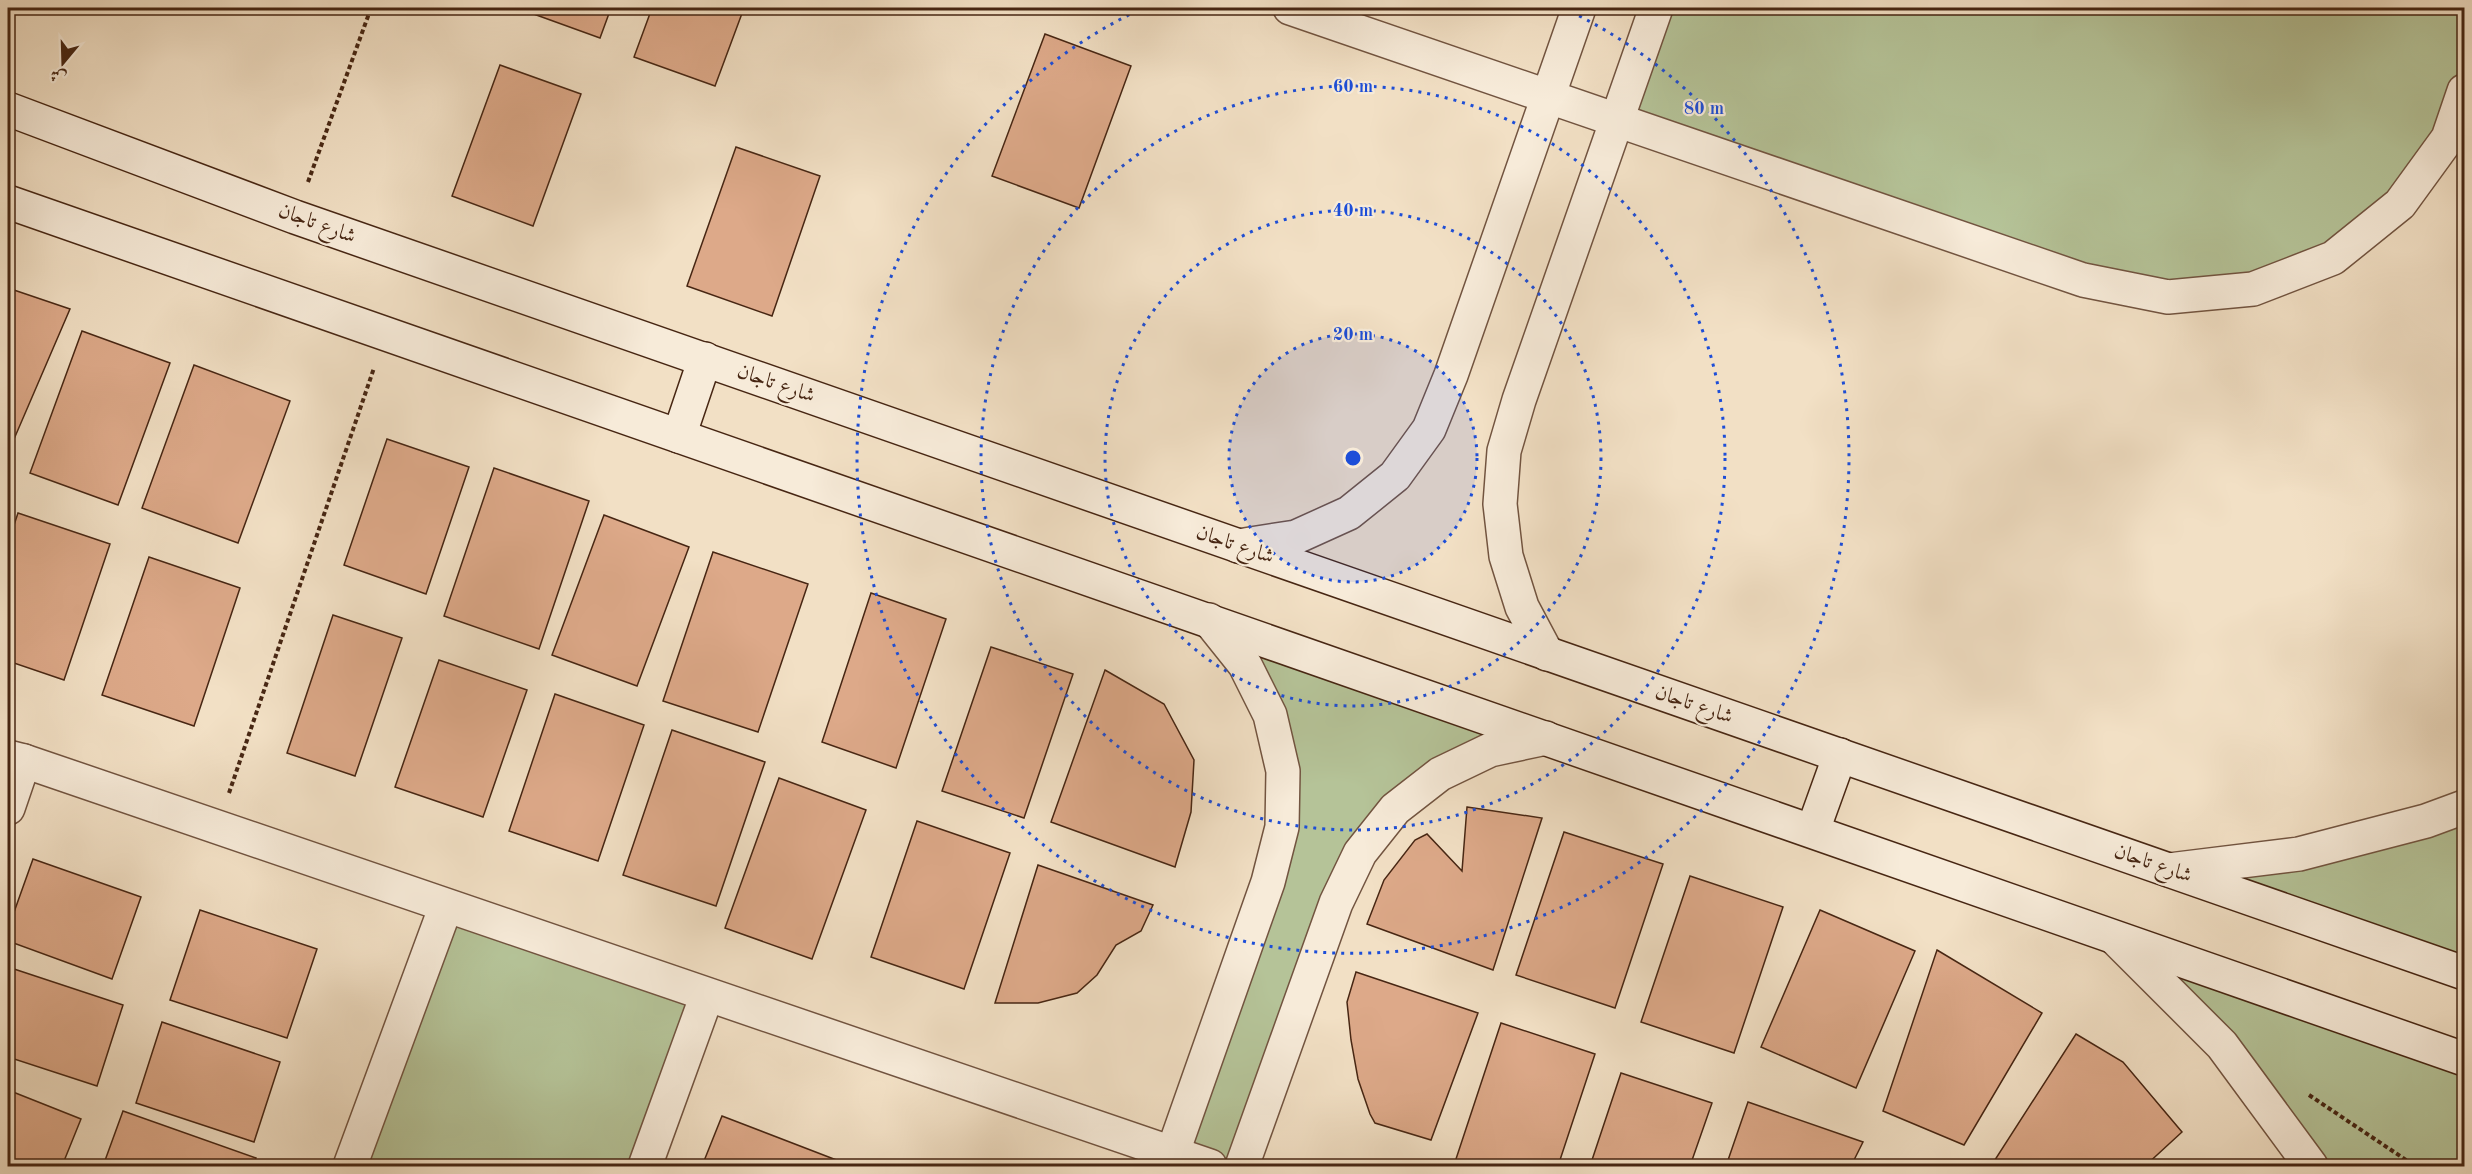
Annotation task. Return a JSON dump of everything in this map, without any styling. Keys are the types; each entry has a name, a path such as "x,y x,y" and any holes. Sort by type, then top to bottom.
{"street":[{"path":"1290,8 2083,280 2168,297 2253,289 2333,258 2400,204 2448,138 2464,91"},
{"path":"1238,546 1296,537 1349,513 1395,476 1429,429 1451,375 1579,8"},
{"path":"1547,654 1522,607 1506,556 1500,504 1504,451 1519,400 1656,8"},
{"name":"شارع تاجان","path":"8,109 295,217 2464,973"},
{"path":"8,202 2464,1059"},
{"path":"679,436 705,359"},
{"path":"1171,1160 1268,882 1282,827 1283,771 1270,716 1245,664 1209,620"},
{"path":"1242,1167 1336,903 1360,853 1395,809 1440,774 1490,750 1546,738"},
{"path":"1813,830 1840,755"},
{"path":"8,808 16,759 707,995 1171,1160 1210,1167"},
{"path":"2169,870 2299,854 2426,821 2464,807"},
{"path":"350,1167 446,906"},
{"path":"2116,939 2222,1045 2311,1167"},
{"path":"645,1167 707,995"}],"path":[{"path":"295,217 371,8"},
{"path":"217,828 386,333"}],"green space":[{"path":"1656,8 2464,8 2464,91 2448,138 2333,258 2168,297 1616,119"},
{"path":"1209,620 1546,738 1490,750 1360,853 1242,1166 1169,1166 1268,882 1283,771"},
{"path":"2464,807 2464,973 2169,870"},
{"path":"446,906 707,995 645,1166 350,1166"},
{"path":"2116,939 2464,1059 2464,1166 2311,1166"}],"building":[{"path":"517,8 611,8 600,38"},
{"path":"652,8 744,8 715,86 634,57"},
{"path":"1045,34 1131,66 1079,208 992,176"},
{"path":"500,65 581,94 533,226 452,196"},
{"path":"736,147 820,176 772,316 687,286"},
{"path":"8,288 70,309 8,453"},
{"path":"82,331 170,363 118,505 30,473"},
{"path":"194,365 290,401 238,543 142,508"},
{"path":"387,439 469,467 426,594 344,565"},
{"path":"494,468 589,501 539,649 444,616"},
{"path":"18,513 110,544 64,680 8,661 8,543"},
{"path":"604,515 689,547 637,686 552,655"},
{"path":"713,552 808,584 758,732 663,701"},
{"path":"149,557 240,588 194,726 102,695"},
{"path":"871,593 946,619 896,768 822,742"},
{"path":"333,615 402,638 355,776 287,753"},
{"path":"991,647 1073,674 1024,818 942,791"},
{"path":"439,660 527,690 483,817 395,787"},
{"path":"1105,670 1164,704 1194,760 1191,812 1175,867 1051,822"},
{"path":"555,694 644,725 598,861 509,831"},
{"path":"672,730 765,762 716,906 623,875"},
{"path":"779,778 866,810 812,959 725,928"},
{"path":"1467,807 1542,818 1493,970 1367,924 1384,880 1415,840 1427,834 1462,871"},
{"path":"917,821 1010,853 964,989 871,957"},
{"path":"1564,832 1663,864 1615,1008 1516,975"},
{"path":"33,859 141,897 112,979 8,941 8,929"},
{"path":"1038,865 1153,905 1141,931 1116,945 1097,975 1077,993 1038,1003 995,1003"},
{"path":"1690,876 1783,907 1734,1053 1641,1022"},
{"path":"200,910 317,949 287,1038 170,1000"},
{"path":"1820,910 1915,951 1856,1088 1761,1047"},
{"path":"1937,950 2042,1013 1964,1145 1883,1111"},
{"path":"8,967 123,1005 97,1086 8,1057"},
{"path":"1356,972 1478,1013 1431,1140 1375,1123 1370,1114 1358,1079 1347,1002"},
{"path":"162,1022 280,1062 254,1142 136,1103"},
{"path":"1501,1023 1595,1054 1558,1166 1468,1166 1455,1162"},
{"path":"2076,1034 2123,1062 2182,1132 2145,1166 1991,1166"},
{"path":"1621,1073 1712,1103 1690,1166 1590,1166"},
{"path":"8,1090 81,1119 62,1166 24,1166 8,1160"},
{"path":"1748,1102 1863,1142 1851,1166 1726,1166"},
{"path":"123,1111 256,1158 253,1166 103,1166"},
{"path":"722,1116 852,1166 702,1166"}]}
